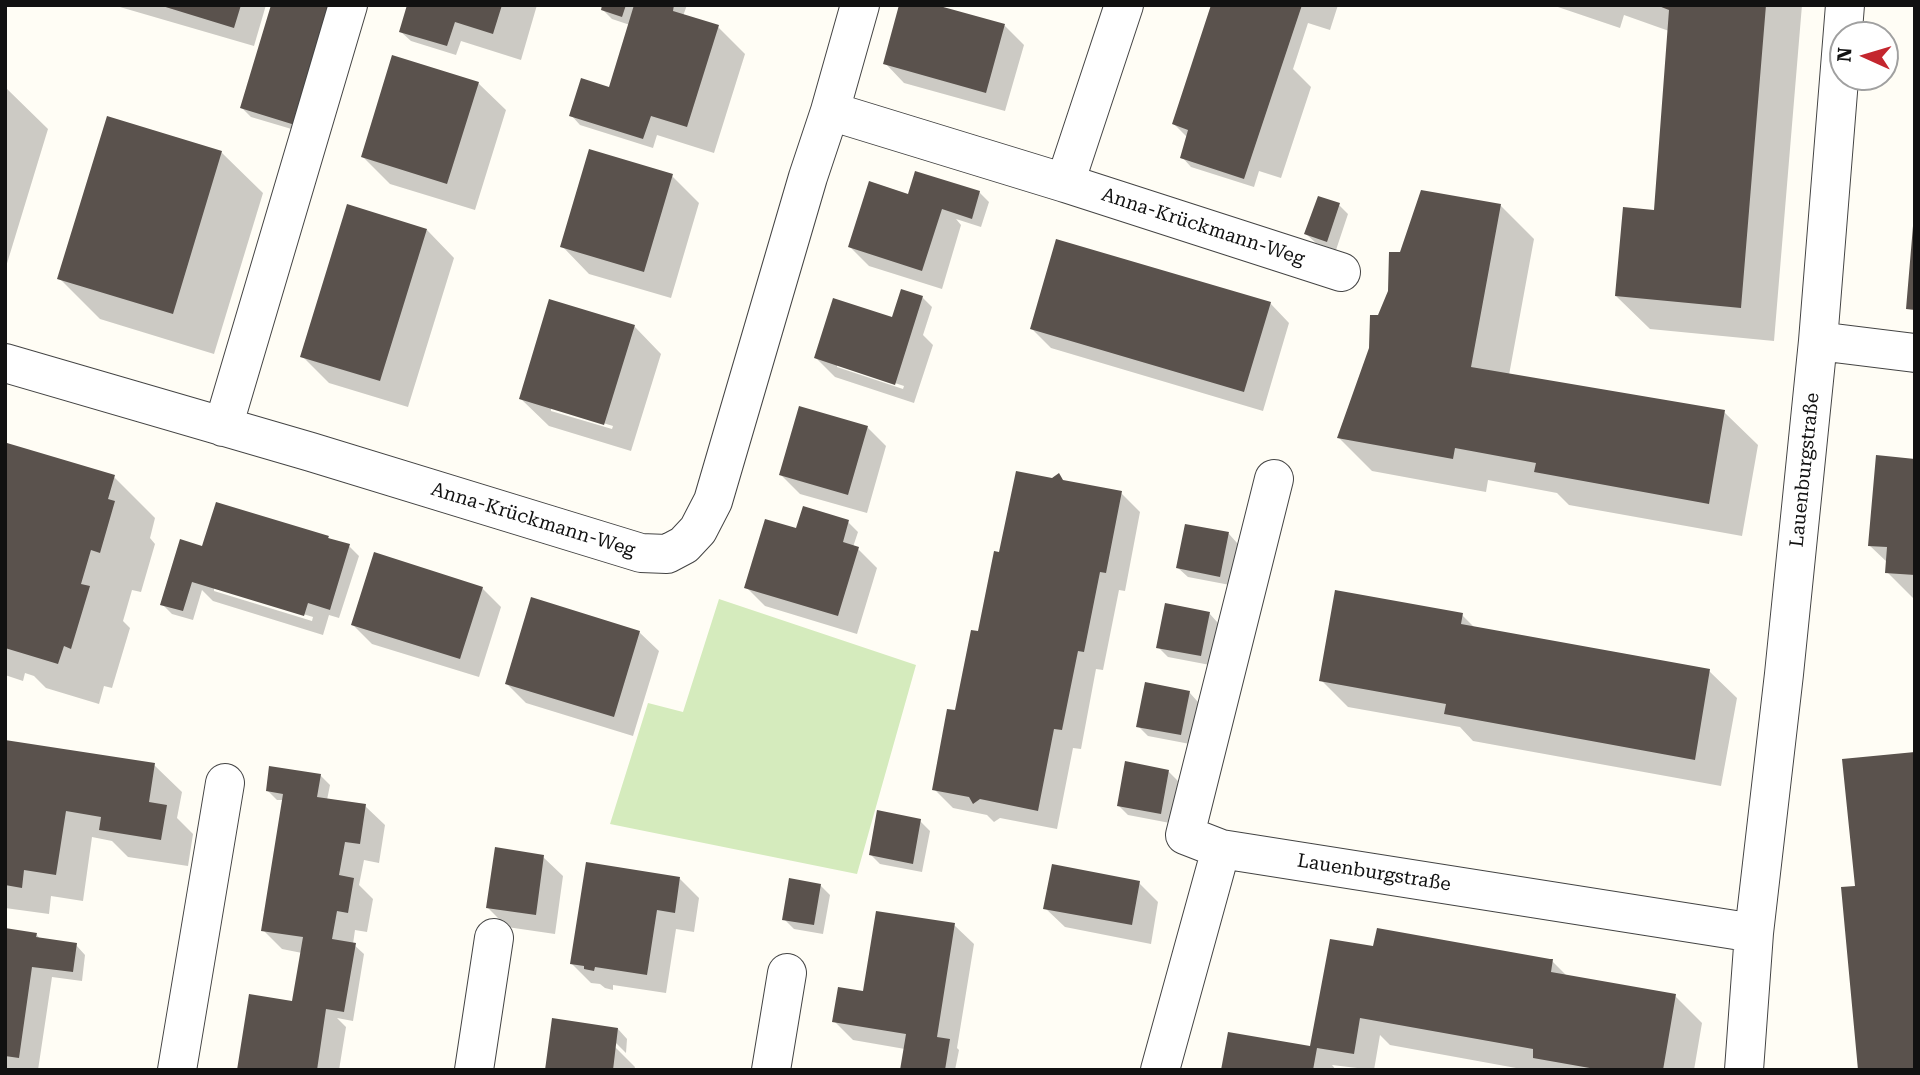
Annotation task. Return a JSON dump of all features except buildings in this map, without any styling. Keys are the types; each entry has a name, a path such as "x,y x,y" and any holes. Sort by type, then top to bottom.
{"street":[{"path":"223,428 348,5"},
{"name":"Anna-Krückmann-Weg","path":"5,363 641,553 667,554 684,545 698,530 713,502 860,5"},
{"path":"1065,183 1124,5"},
{"name":"Lauenburgstraße","path":"1744,1070 1754,933 1818,341 1845,5"},
{"name":"Anna-Krückmann-Weg","path":"830,111 1341,272"},
{"path":"1818,341 1915,353"},
{"name":"Lauenburgstraße","path":"1274,479 1185,835 1221,849 1754,933"},
{"path":"177,1070 225,783"},
{"path":"1160,1070 1221,849"},
{"path":"474,1070 494,938"},
{"path":"771,1070 787,973"}],"green space":[{"path":"719,599 916,665 857,874 610,824 648,703 683,712"}]}
